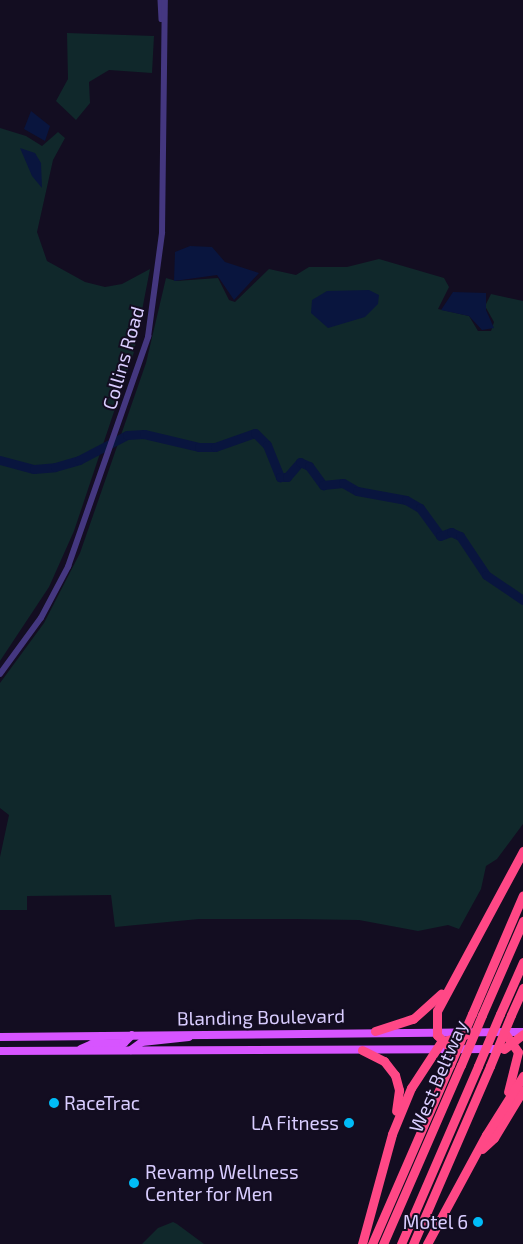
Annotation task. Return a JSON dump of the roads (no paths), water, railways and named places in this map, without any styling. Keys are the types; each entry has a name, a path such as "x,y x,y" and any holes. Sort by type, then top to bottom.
{"highway":[{"path":"451,1049 441,1042 436,1031 436,1016 448,986 523,851"},
{"path":"372,1244 523,895"},
{"name":"West Beltway","path":"383,1244 523,921"},
{"name":"West Beltway","path":"401,1244 523,962"},
{"path":"375,1031 419,1015 448,986"},
{"path":"413,1244 523,988"},
{"path":"392,1134 411,1088 434,1049 441,1042 474,1032"},
{"path":"504,1032 518,1046"},
{"path":"504,1104 523,1033"},
{"path":"504,1049 518,1046"},
{"path":"362,1050 384,1061 397,1078 398,1104 392,1134 362,1244"},
{"path":"428,1244 504,1104 523,1076"},
{"path":"480,1151 494,1138 523,1090"}],"main road":[{"name":"Blanding Boulevard","path":"0,1037 375,1031 523,1033"},
{"path":"131,1050 142,1042 174,1041 198,1034"},
{"path":"77,1051 92,1044 124,1043 132,1035"},
{"name":"Blanding Boulevard","path":"0,1051 504,1049"}],"street":[{"name":"Collins Road","path":"160,0 163,21"},
{"name":"Collins Road","path":"0,674 58,587 107,458 148,337 159,276 163,21 165,0"}],"water":[{"path":"31,111 50,126 45,141 24,129"},
{"path":"20,148 35,153 41,163 42,188 32,176"},
{"path":"190,246 212,247 225,262 259,273 234,300 217,275 174,281 175,252"},
{"path":"369,290 379,295 378,304 365,317 328,328 311,313 312,300 327,291"},
{"path":"453,292 486,293 486,310 494,328 482,330 469,316 441,310"}],"waterway":[{"path":"0,460 34,469 55,467 79,460 127,435 144,434 199,447 215,447 255,433 267,445 280,477 287,477 300,462 309,466 323,485 343,483 357,491 406,500 420,508 440,536 451,532 460,536 486,575 523,600"}],"place":[{"name":"RaceTrac","path":"54,1103"},
{"name":"LA Fitness","path":"349,1123"},
{"name":"Revamp Wellness Center for Men","path":"134,1183"},
{"name":"Motel 6","path":"478,1222"}]}
